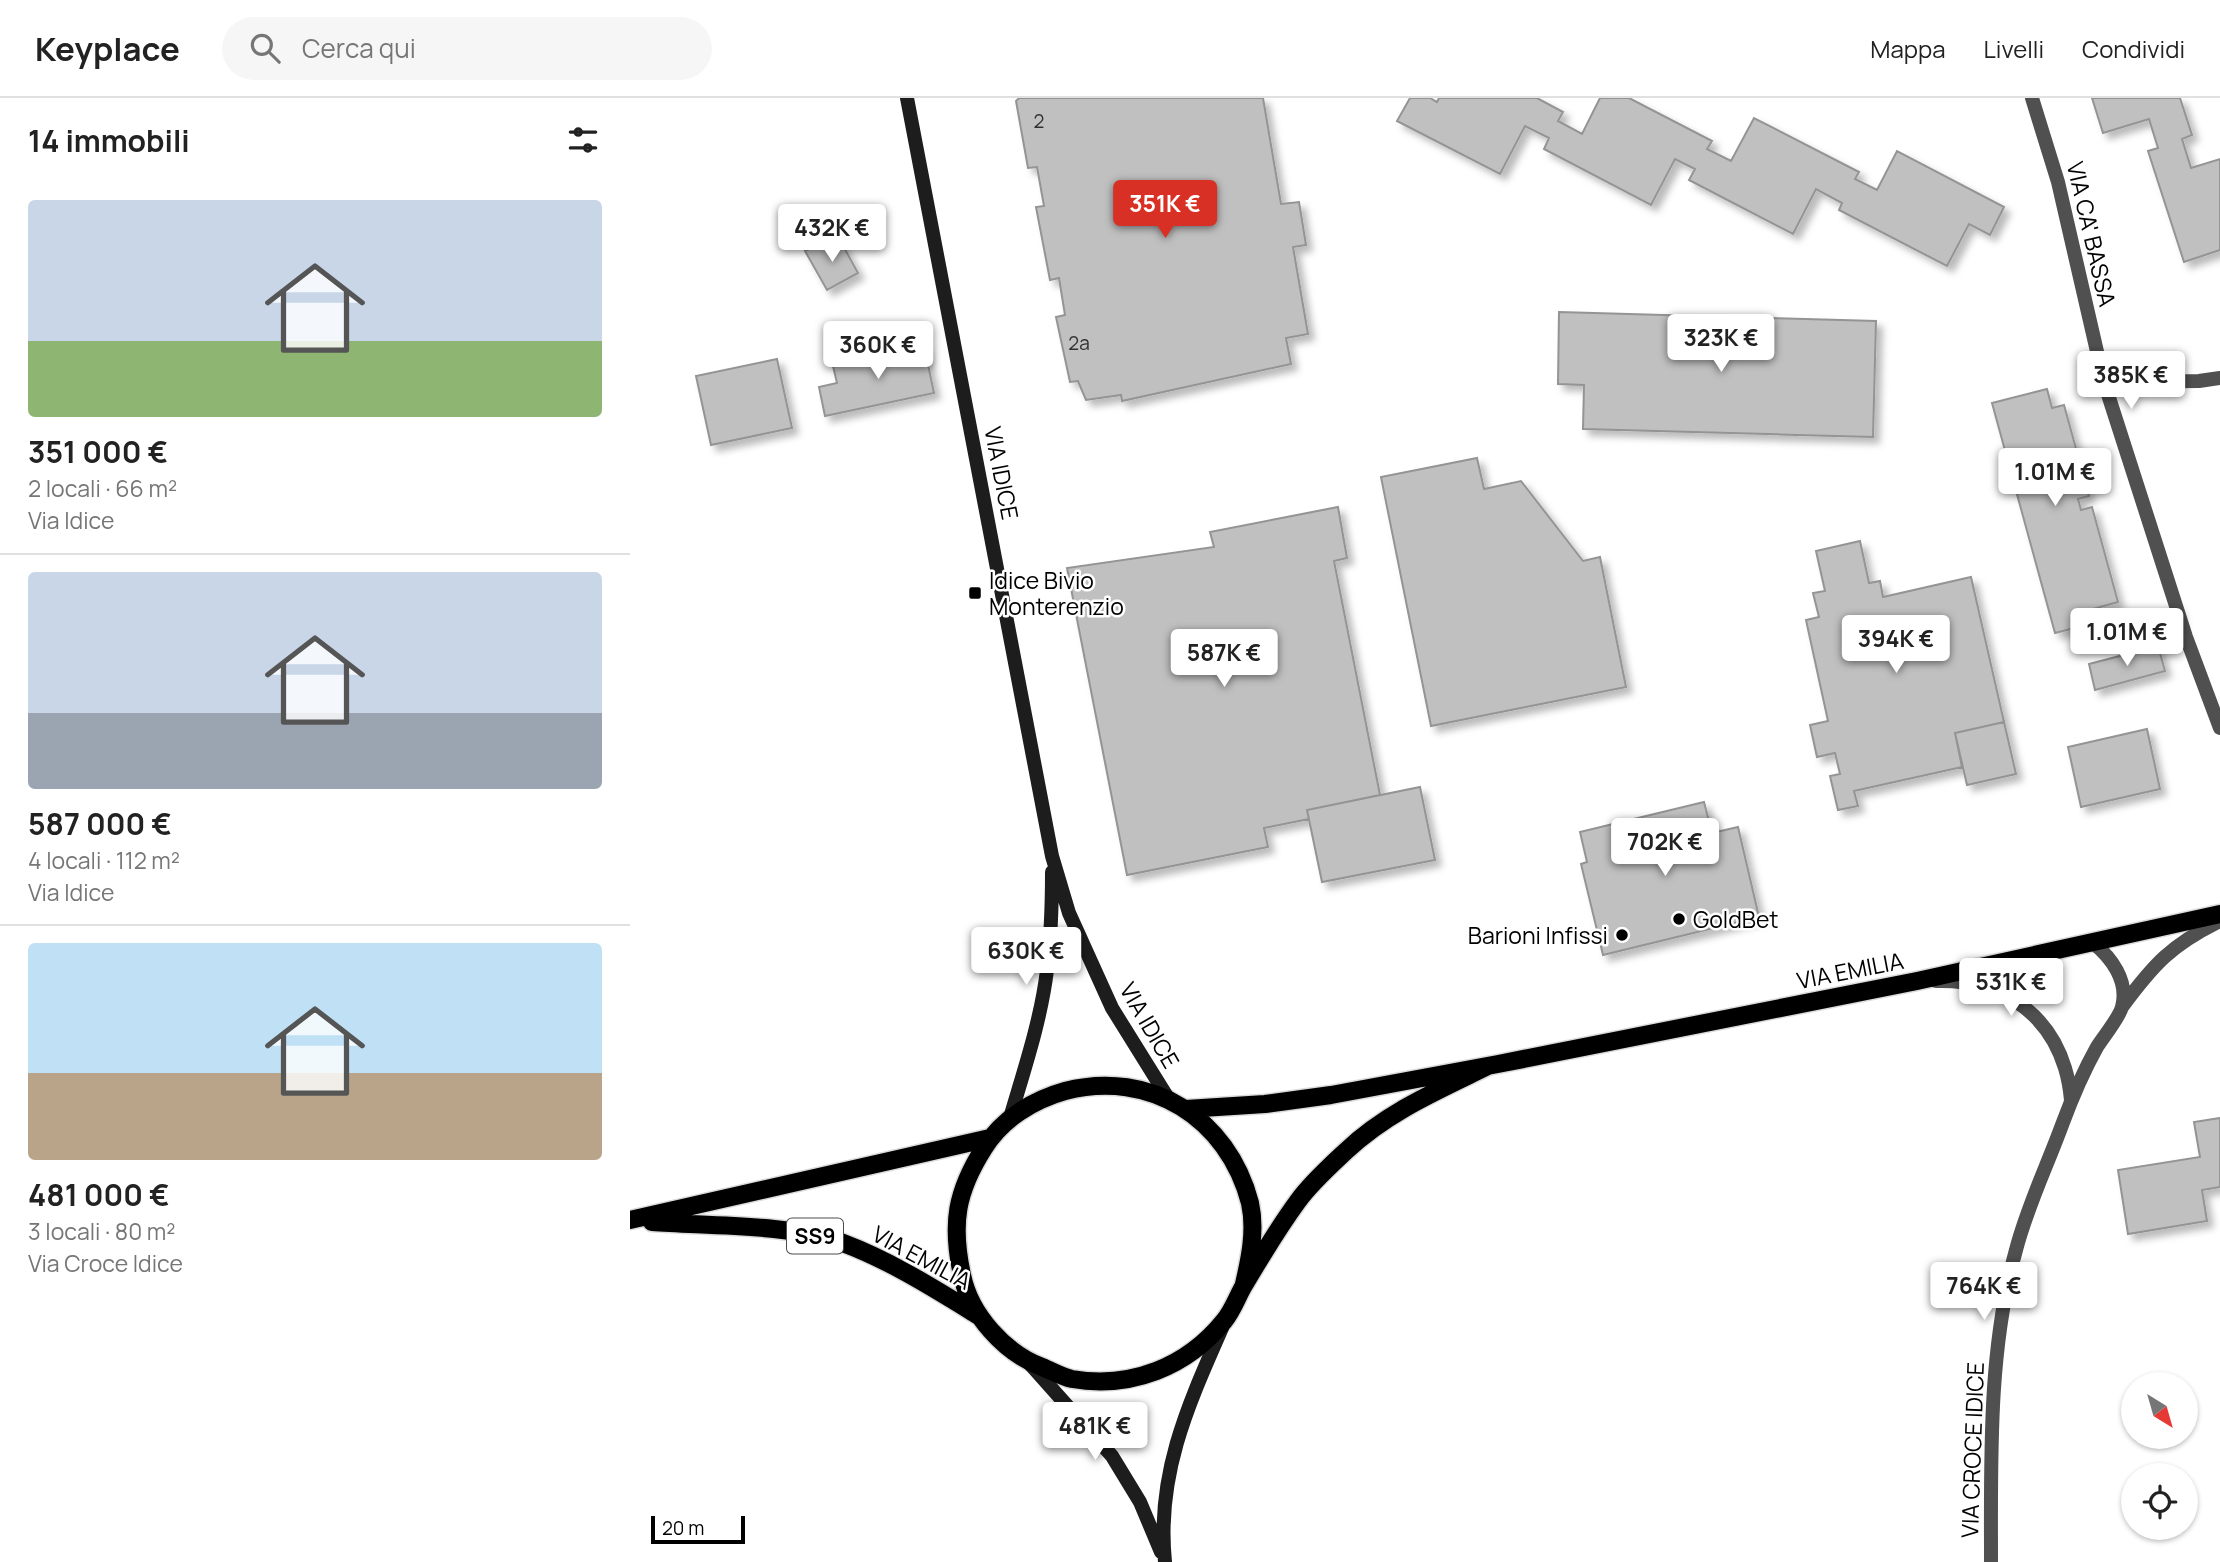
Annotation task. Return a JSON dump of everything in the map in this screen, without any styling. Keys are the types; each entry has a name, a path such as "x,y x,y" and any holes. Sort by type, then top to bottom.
{"main road":[{"name":"VIA IDICE","path":"907,98 1052,856 1069,913 1092,967 1132,1043 1168,1098"},
{"name":"VIA IDICE","path":"1010,1118 1033,1038 1047,972 1052,916 1052,856"},
{"name":"VIA EMILIA","path":"1186,1109 1265,1104 1318,1097 1488,1066 1917,981 2220,914"},
{"name":"VIA EMILIA","path":"1244,1284 1252,1245 1251,1206 1238,1168 1216,1135 1186,1109 1168,1098 1128,1086 1086,1086 1045,1096 1010,1118 990,1138 969,1170 957,1206 955,1245 963,1282 980,1316 1002,1342 1029,1363 1070,1378 1114,1382 1156,1373 1195,1351 1225,1320 1244,1284 1299,1200 1349,1149 1404,1107 1488,1066"},
{"name":"VIA EMILIA","path":"631,1220 990,1138"},
{"name":"VIA EMILIA","path":"631,1220 775,1230 841,1242 904,1270 980,1316"},
{"path":"1165,1561 1165,1503 1173,1453 1192,1396 1225,1320"},
{"path":"1029,1363 1112,1456 1140,1502 1165,1561"}],"street":[{"name":"VIA CA' BASSA","path":"2032,98 2058,182 2104,382 2186,637 2220,728"},
{"path":"2104,382 2199,381 2220,378"},
{"name":"VIA CROCE IDICE","path":"1991,1562 1991,1467 1996,1376 2003,1310 2016,1248 2071,1100 2096,1049 2122,1007 2160,960 2178,944 2220,920"},
{"path":"2093,943 2105,952 2119,975 2123,992 2122,1007"},
{"path":"1917,981 1970,983 1994,989 2016,999 2030,1011 2052,1038 2066,1069 2071,1100"}],"building":[{"path":"1019,98 1263,98 1281,204 1299,202 1306,245 1293,247 1308,334 1286,338 1291,364 1122,401 1121,395 1086,400 1078,381 1070,382 1056,317 1065,315 1059,278 1050,280 1036,207 1044,206 1037,167 1028,168 1016,101"},
{"path":"1410,98 1430,98 1437,102 1439,98 1537,98 1563,112 1558,121 1582,134 1600,98 1629,98 1712,141 1707,149 1731,161 1754,118 1859,172 1855,179 1877,190 1897,151 2004,207 1990,235 1969,224 1947,266 1839,210 1842,203 1816,189 1793,234 1689,180 1695,169 1675,159 1651,205 1544,149 1549,138 1525,126 1500,174 1397,121"},
{"path":"2092,98 2180,98 2192,135 2182,139 2191,168 2220,159 2220,250 2184,262 2148,151 2158,148 2149,119 2103,133"},
{"path":"824,241 828,249 841,242 858,273 827,290 805,251"},
{"path":"1559,312 1876,321 1873,437 1583,429 1584,385 1558,384"},
{"path":"924,346 934,393 825,416 819,387 837,383 833,366"},
{"path":"777,359 792,428 711,445 696,376"},
{"path":"2047,389 2052,408 2064,405 2089,496 2078,499 2081,510 2092,507 2118,602 2086,611 2090,624 2055,633 1992,403"},
{"path":"1477,458 1484,489 1521,481 1583,561 1600,557 1626,687 1431,726 1381,477"},
{"path":"1338,507 1347,558 1334,561 1380,795 1307,810 1309,819 1264,828 1268,847 1127,875 1067,568 1214,547 1210,532"},
{"path":"1860,541 1869,583 1880,581 1883,597 1971,577 2004,722 1955,733 1962,767 1854,791 1858,806 1838,810 1830,776 1840,774 1835,753 1817,757 1810,725 1828,721 1806,620 1819,617 1813,593 1825,591 1816,551"},
{"path":"2158,646 2165,671 2095,690 2089,664"},
{"path":"2004,722 2016,774 1967,785 1955,733"},
{"path":"2147,729 2160,789 2081,807 2068,747"},
{"path":"1420,787 1435,860 1322,882 1307,810"},
{"path":"1704,802 1712,833 1738,827 1759,917 1603,955 1581,864 1587,862 1580,832"},
{"path":"2220,1118 2220,1187 2202,1190 2207,1221 2128,1234 2118,1170 2200,1157 2194,1122"}],"place":[{"name":"Idice Bivio Monterenzio","path":"975,593"},
{"name":"GoldBet","path":"1679,919"},
{"name":"Barioni Infissi","path":"1622,935"}]}
